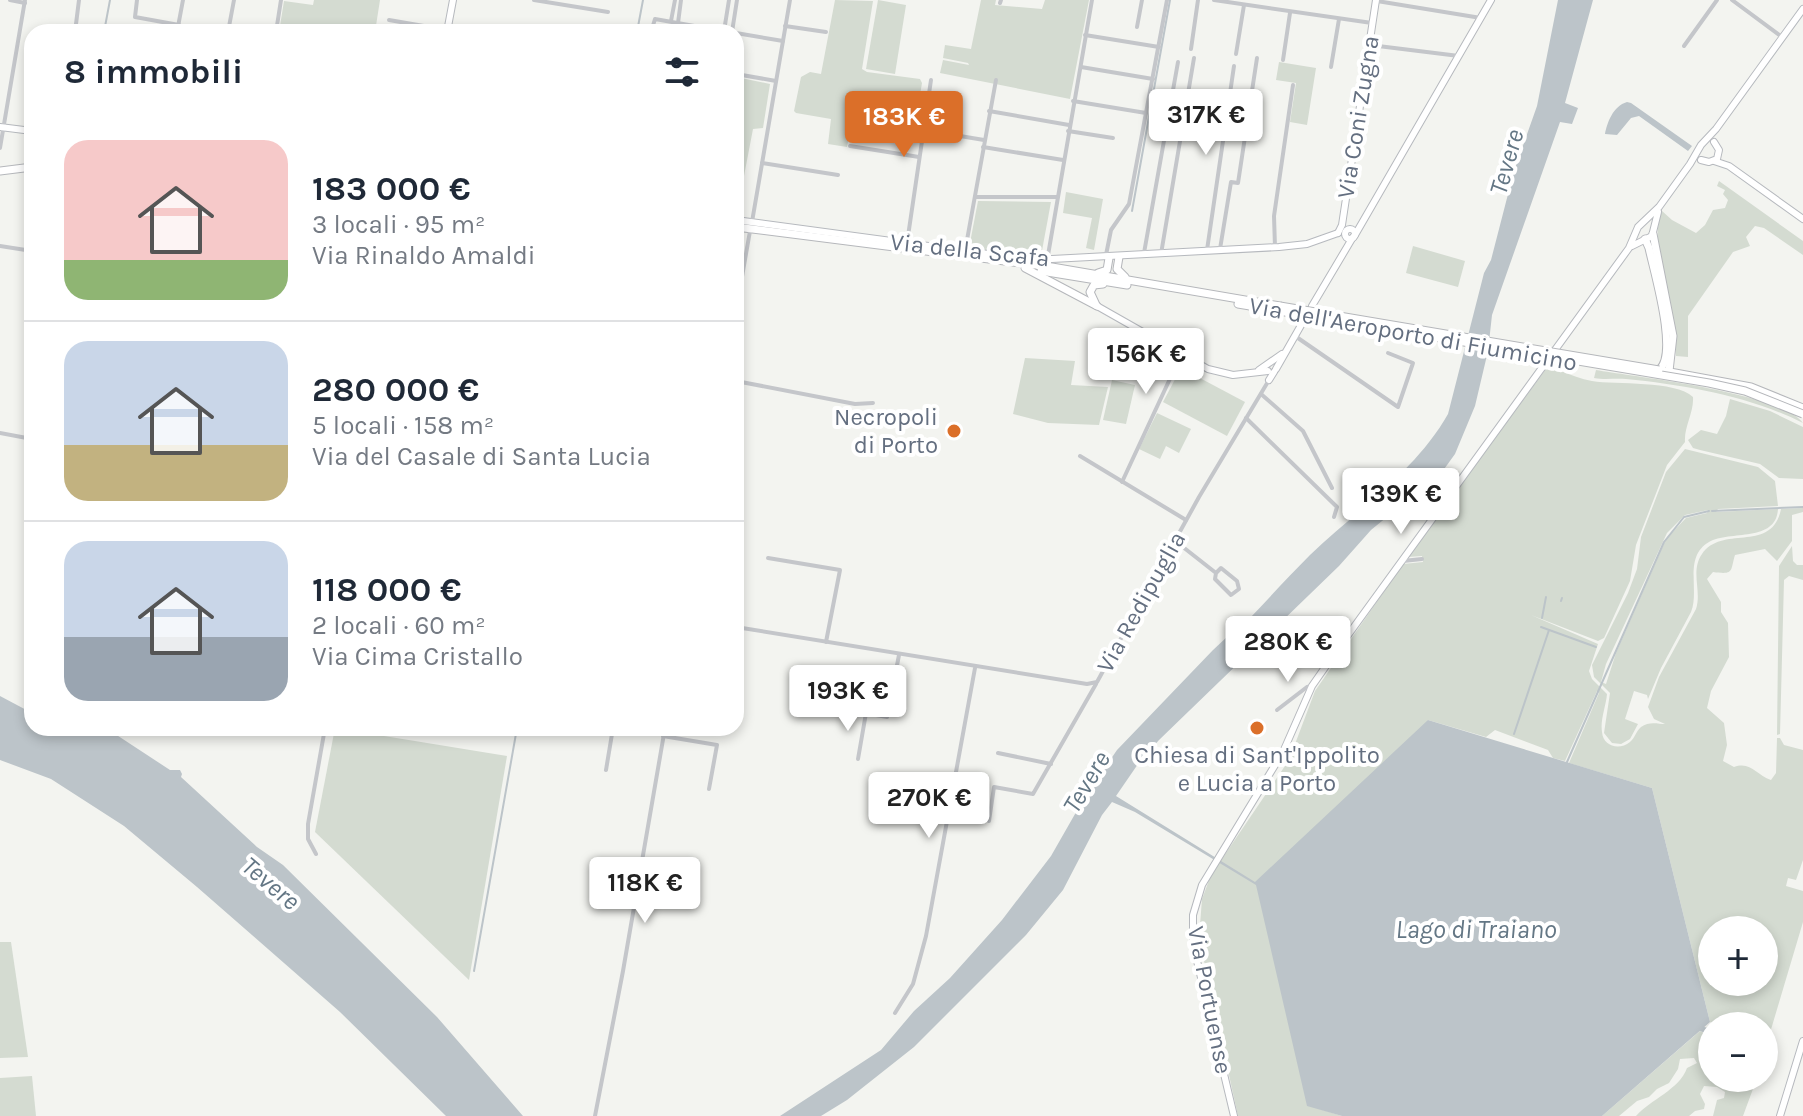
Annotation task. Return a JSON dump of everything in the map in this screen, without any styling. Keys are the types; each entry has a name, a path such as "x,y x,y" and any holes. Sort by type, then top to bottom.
{"main road":[{"path":"0,171 24,168"},
{"name":"Via dell'Aeroporto di Fiumicino","path":"744,226 1279,308"},
{"path":"1653,231 1673,336 1669,356 1656,372"},
{"path":"1641,237 1649,248 1667,338 1669,371 1656,372"},
{"path":"1119,257 1119,274 1138,282"},
{"path":"1083,273 1107,270 1107,258"},
{"name":"Via dell'Aeroporto di Fiumicino","path":"972,259 1138,282 1656,372 1745,391 1803,411"},
{"path":"1025,268 1097,306"},
{"path":"1097,306 1091,299 1093,286 1116,283"},
{"name":"Via dell'Aeroporto di Fiumicino","path":"1669,371 1751,387 1803,411"}],"street":[{"path":"0,148 25,2 10,0"},
{"path":"76,24 79,0"},
{"path":"137,0 135,17 174,24"},
{"path":"179,24 183,0"},
{"path":"230,24 234,0"},
{"path":"277,24 281,0"},
{"path":"449,24 453,0"},
{"path":"534,0 608,12"},
{"path":"671,22 675,0"},
{"path":"678,23 681,0"},
{"path":"729,0 730,24"},
{"path":"732,24 737,0"},
{"path":"744,265 790,0"},
{"path":"1047,261 1092,0"},
{"path":"1137,27 1142,0"},
{"path":"1107,258 1111,230 1129,204 1167,0"},
{"path":"1191,49 1198,0"},
{"path":"1214,0 1372,23"},
{"path":"1376,0 1481,18"},
{"name":"Via Coni Zugna","path":"1338,233 1342,225 1376,0"},
{"path":"1312,306 1346,249 1351,234 1362,221 1491,0"},
{"path":"1684,46 1717,0"},
{"path":"1732,0 1782,37"},
{"path":"1236,54 1244,5"},
{"path":"1641,237 1639,224 1659,207 1702,143 1716,129 1803,9"},
{"path":"1283,60 1290,13"},
{"path":"653,24 655,19 684,24"},
{"path":"1331,67 1339,19"},
{"path":"389,20 415,24"},
{"path":"785,26 826,32"},
{"path":"744,34 783,41"},
{"path":"1085,35 1159,47"},
{"path":"1369,45 1459,56"},
{"path":"1161,254 1194,58"},
{"path":"1220,251 1231,182 1238,183 1257,58"},
{"path":"1144,255 1178,62"},
{"path":"1206,251 1234,66"},
{"path":"1080,67 1153,79"},
{"path":"744,75 776,81"},
{"path":"907,243 931,80"},
{"path":"965,251 996,80"},
{"path":"1275,247 1274,216 1293,85"},
{"path":"1073,101 1147,113"},
{"path":"989,111 1113,138"},
{"path":"2,127 24,130"},
{"path":"1716,129 1714,142 1729,166 1803,219"},
{"path":"923,130 984,140"},
{"path":"1702,143 1714,142"},
{"path":"850,146 919,157"},
{"path":"983,147 1063,160"},
{"path":"1698,151 1701,160"},
{"path":"1714,161 1719,153"},
{"path":"1690,164 1701,160 1729,166"},
{"path":"762,163 838,175"},
{"path":"974,197 1057,197"},
{"path":"1653,231 1659,207"},
{"path":"1645,222 1653,231"},
{"name":"Via della Scafa","path":"744,223 1047,261 1307,244 1338,233"},
{"path":"1342,225 1351,234"},
{"name":"Via Portuense","path":"1234,1116 1192,937 1195,904 1212,866 1283,752 1312,686 1629,248 1653,231"},
{"path":"1338,233 1351,234"},
{"path":"0,246 24,250"},
{"path":"1097,306 1181,355 1224,374 1271,371 1304,320"},
{"path":"1295,336 1398,407 1413,363 1388,353"},
{"path":"1122,482 1181,355"},
{"name":"Via Redipuglia","path":"744,628 975,668 1087,684 1097,682 1174,540 1261,394 1271,371"},
{"path":"744,383 855,404 873,403"},
{"path":"1261,394 1303,431 1332,488"},
{"path":"1246,418 1337,507 1334,517"},
{"path":"0,433 24,438"},
{"path":"1080,456 1186,520"},
{"path":"1174,540 1216,573"},
{"path":"768,558 840,570 826,642"},
{"path":"1401,562 1422,559"},
{"path":"1221,568 1237,581 1239,589 1236,594 1231,595 1215,579 1216,573 1221,568"},
{"path":"844,709 887,717 899,655"},
{"path":"895,1013 913,984 926,936 975,668"},
{"path":"989,821 994,787 1033,794 1097,682"},
{"path":"1277,710 1312,686"},
{"path":"858,759 866,713"},
{"path":"316,854 308,839 308,824 324,736"},
{"path":"606,770 612,736"},
{"path":"595,1116 663,736 717,745 709,789"},
{"path":"998,753 1051,764"},
{"path":"1780,1116 1803,1041"}],"shaded area":[{"path":"314,0 380,0 376,24 280,24 284,1 313,5"},
{"path":"835,0 873,1 862,69 920,79 922,83 915,125 853,115 847,147 828,144 831,119 794,111 801,77 810,72 821,74"},
{"path":"878,0 906,5 895,74 866,69"},
{"path":"981,0 996,0 995,5 1042,9 1045,0 1089,0 1070,99 940,73 943,60 969,65 943,58 945,45 971,49"},
{"path":"1279,62 1316,68 1307,125 1290,122 1296,83 1276,80"},
{"path":"744,79 770,84 763,128 753,129 744,176"},
{"path":"1719,181 1803,241 1803,255 1764,228 1755,226 1746,237 1750,246 1733,252 1688,316 1688,357 1676,356 1660,261 1658,225 1662,211 1696,233 1705,225 1713,210 1725,208 1728,200 1723,194 1725,190 1717,186"},
{"path":"1066,192 1103,199 1094,250 1086,248 1092,218 1063,213"},
{"path":"978,201 1051,202 1041,256 969,248"},
{"path":"1413,246 1465,261 1458,287 1406,273"},
{"path":"1025,358 1075,361 1071,385 1108,387 1099,425 1048,423 1013,414"},
{"path":"1551,362 1556,363 1561,371 1588,380 1673,388 1693,397 1685,442 1667,465 1636,545 1630,581 1604,638 1598,641 1531,615 1598,644 1589,671 1592,679 1607,694 1603,737 1608,744 1621,746 1630,742 1644,725 1665,724 1654,719 1648,707 1659,677 1696,609 1696,574 1702,554 1711,545 1722,541 1768,531 1776,523 1781,509 1803,508 1803,512 1792,515 1792,541 1777,561 1765,549 1735,555 1730,571 1713,572 1707,579 1721,602 1721,612 1728,623 1729,657 1711,691 1707,708 1724,723 1727,745 1723,761 1734,767 1749,767 1771,780 1776,773 1777,738 1784,745 1803,750 1803,860 1796,880 1788,878 1786,886 1803,891 1803,922 1776,1012 1708,1012 1704,996 1778,996 1778,916 1698,916 1698,974 1652,788 1569,763 1599,693 1597,691 1565,761 1553,758 1548,750 1495,730 1486,737 1428,720 1307,1105 1342,1116 1238,1116 1199,938 1202,899 1211,875 1289,760 1315,691 1403,564 1423,562 1422,556 1408,557"},
{"path":"1181,368 1245,402 1227,436 1163,402"},
{"path":"1596,370 1739,395 1789,412 1803,423 1761,406 1694,388 1594,378"},
{"path":"1112,380 1135,385 1126,424 1103,420"},
{"path":"1730,399 1770,411 1803,427 1803,479 1779,478 1760,464 1693,448 1688,440 1701,430 1717,434"},
{"path":"1157,413 1191,429 1179,453 1166,446 1160,459 1139,449"},
{"path":"1685,449 1758,467 1775,481 1778,506 1718,509 1716,512 1778,509 1769,527 1751,534 1718,539 1701,548 1694,565 1691,612 1648,699 1647,695 1634,691 1625,719 1638,724 1630,739 1621,744 1612,743 1604,733 1610,693 1594,677 1592,665 1628,593 1637,569 1641,537 1666,472","holes":["1708,510 1707,513 1686,518 1666,539 1616,653 1606,684 1601,682 1606,664 1667,533 1685,515"]},
{"path":"1792,546 1793,561 1803,565 1803,580 1789,576 1784,580 1780,734 1777,735 1779,566"},
{"path":"333,736 384,736 507,756 469,980 315,832"},
{"path":"0,942 11,942 28,1057 0,1058"},
{"path":"1698,1033 1698,1092 1701,1092 1704,1109 1689,1116 1636,1116 1678,1082 1687,1068 1697,1063 1694,1058 1680,1059 1669,1083 1637,1101 1619,1116 1602,1116"},
{"path":"32,1076 36,1116 0,1116 0,1078"},
{"path":"1725,1092 1752,1092 1743,1116 1713,1116 1717,1100 1724,1098"}],"water":[{"name":"Lago di Traiano","path":"1558,0 1593,0 1565,103 1578,108 1572,124 1560,122 1492,315 1488,351 1475,406 1455,454 1442,472 1371,530 1339,566 1159,740 1116,796 1255,882 1428,720 1652,788 1698,974 1698,996 1704,996 1708,1012 1698,1012 1698,1032 1602,1116 1342,1116 1307,1106 1256,885 1135,812 1112,802 1102,815 1063,890 1026,935 914,1047 847,1100 821,1116 780,1116 881,1050 914,1011 950,978 1002,920 1051,856 1083,800 1117,750 1213,650 1250,618 1310,555 1402,472 1435,435 1448,414 1484,273 1491,260 1514,171 1537,106"},
{"path":"1627,102 1692,146 1688,151 1639,116 1631,118 1617,135 1605,134 1614,111"},
{"name":"Tevere","path":"0,696 24,709 24,736 118,736 170,770 180,770 181,777 257,847 283,865 437,1017 523,1116 446,1116 340,1012 124,826 51,779 0,760"}],"waterway":[{"path":"106,24 110,0"},
{"path":"638,24 643,0"},
{"path":"1132,211 1170,0"},
{"path":"1712,511 1803,507"},
{"path":"1567,762 1664,542 1684,517 1709,511"},
{"path":"1542,618 1546,597"},
{"path":"1541,627 1596,647"},
{"path":"1514,734 1549,630"},
{"path":"474,971 516,736"}],"place":[{"name":"Necropoli di Porto","path":"954,431"},
{"name":"Chiesa di Sant'Ippolito e Lucia a Porto","path":"1257,728"}]}
